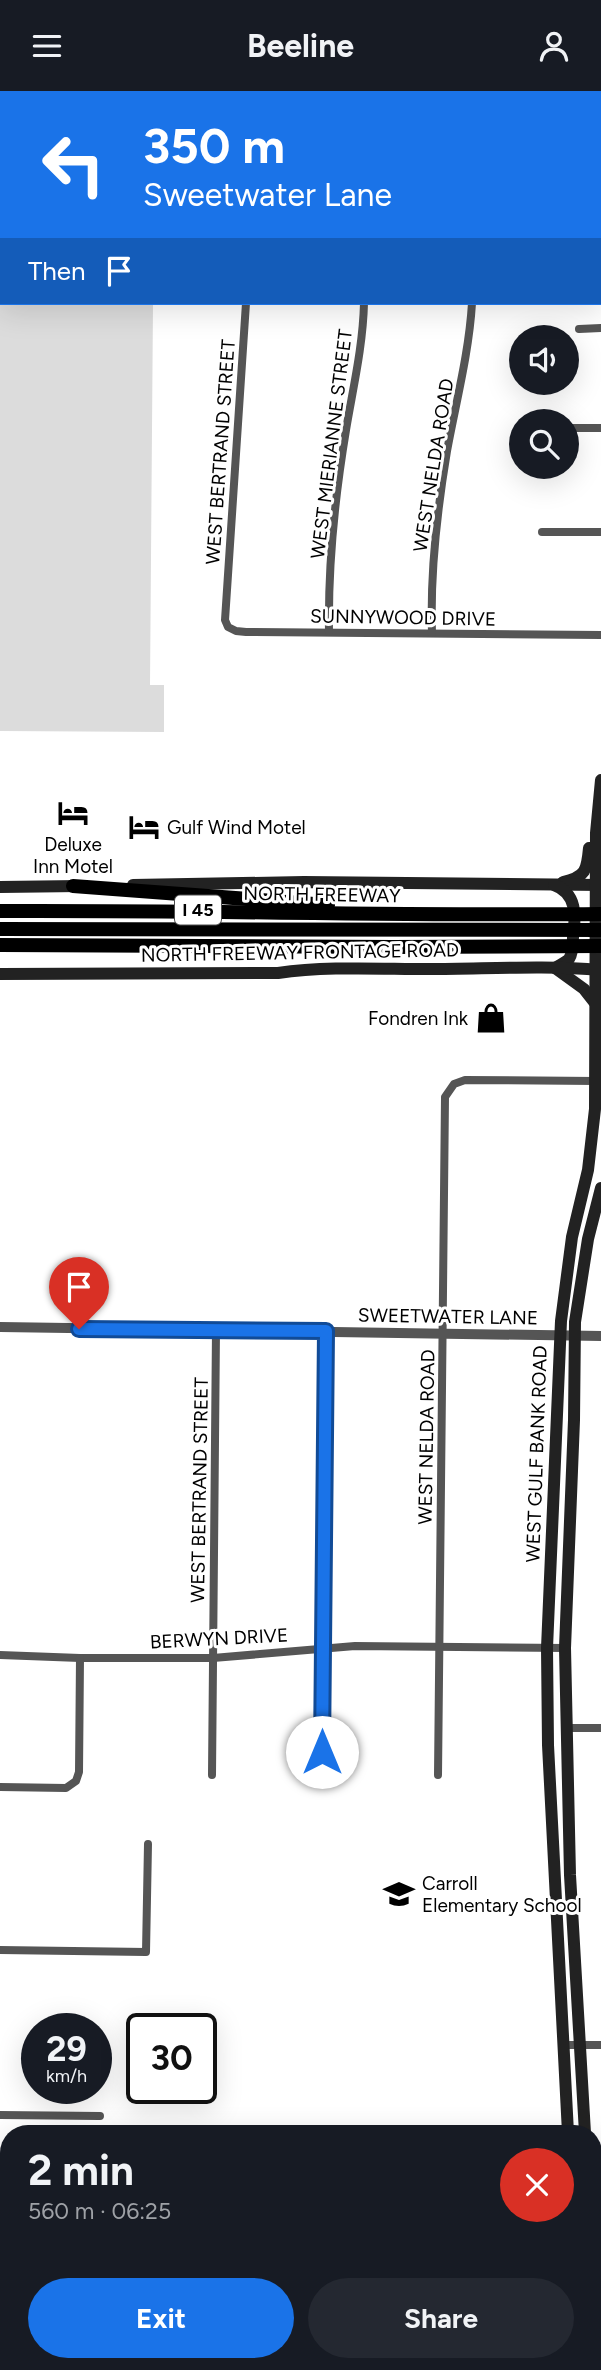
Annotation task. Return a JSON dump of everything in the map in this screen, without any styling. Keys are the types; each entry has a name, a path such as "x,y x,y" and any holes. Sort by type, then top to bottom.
{"highway":[{"path":"73,886 306,902 396,915"},
{"name":"NORTH FREEWAY","path":"0,911 601,914"},
{"name":"NORTH FREEWAY","path":"0,929 601,930"},
{"name":"I 45","path":"0,945 601,946"}],"main road":[{"name":"WEST GULF BANK ROAD","path":"568,2125 548,1745 547,1648 560,1335 572,1237 593,1141 598,970 596,833 601,780"},
{"path":"553,885 575,879 584,873 589,847 596,833"},
{"path":"0,887 304,882 598,885"},
{"path":"553,885 562,888 569,895 575,921 569,958 554,968 584,989 597,1008"},
{"name":"NORTH FREEWAY FRONTAGE ROAD","path":"0,974 554,968 598,970"},
{"name":"WEST GULF BANK ROAD","path":"585,2125 570,1875 565,1648 574,1420 574,1335 586,1250 601,1188"}],"street":[{"name":"WEST BERTRAND STREET","path":"225,604 246,305"},
{"name":"WEST MIERIANNE STREET","path":"329,632 338,479 359,354 364,305"},
{"name":"WEST NELDA ROAD","path":"432,633 437,522 447,452 468,345 472,305"},
{"path":"579,329 601,328"},
{"path":"579,428 601,428"},
{"path":"542,532 601,532"},
{"name":"SUNNYWOOD DRIVE","path":"225,604 225,620 228,627 236,631 601,635"},
{"name":"WEST NELDA ROAD","path":"438,1775 445,1097 458,1081 596,1081"},
{"name":"SWEETWATER LANE","path":"0,1327 601,1336"},
{"name":"WEST BERTRAND STREET","path":"212,1775 216,1330"},
{"path":"321,1778 326,1331"},
{"name":"BERWYN DRIVE","path":"0,1655 213,1658 322,1648 565,1648"},
{"path":"0,1787 66,1788 76,1781 79,1772 80,1658"},
{"path":"566,1728 601,1728"},
{"path":"0,1950 146,1952 148,1844"},
{"path":"564,2045 601,2045"},
{"path":"0,2115 100,2116"}],"shaded area":[{"path":"0,305 153,305 150,685 164,685 164,732 0,731"}],"place":[{"name":"Deluxe Inn Motel","path":"73,813"},
{"name":"Gulf Wind Motel","path":"144,827"},
{"name":"Fondren Ink","path":"491,1018"},
{"name":"Carroll Elementary School","path":"399,1894"}],"route":[{"path":"79,1329 326,1331 322,1752"}]}
